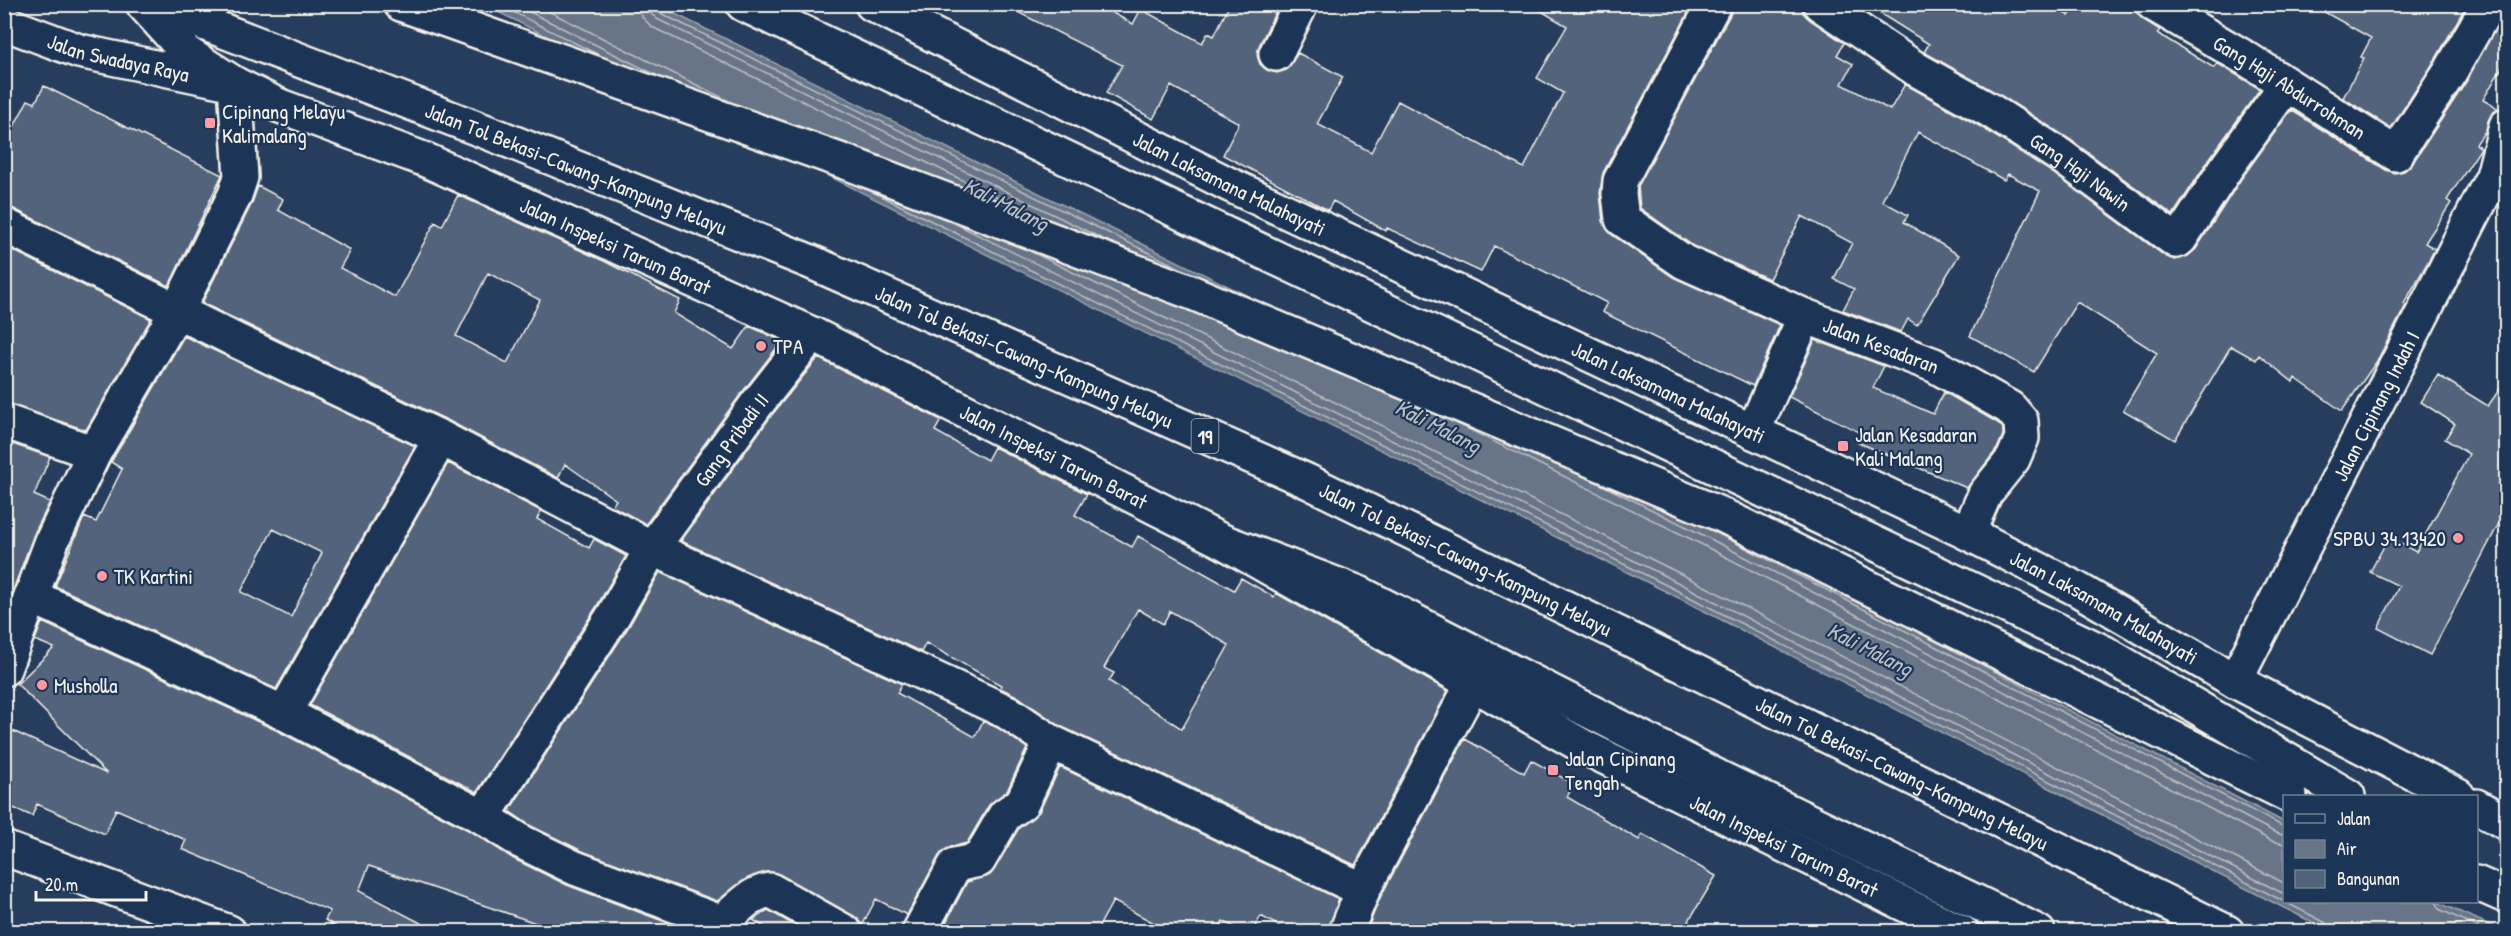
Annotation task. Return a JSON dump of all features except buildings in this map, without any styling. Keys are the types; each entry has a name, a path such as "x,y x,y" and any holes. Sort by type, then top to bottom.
{"main road":[{"name":"Jalan Inspeksi Tarum Barat","path":"143,4 188,54 235,84 280,106 426,160 812,334 1222,541 1586,748 1960,932"},
{"name":"Jalan Tol Bekasi–Cawang–Kampung Melayu","path":"154,4 497,136 811,262 1307,481 2227,932"},
{"path":"401,4 848,163 1204,297 1722,515 2288,795"},
{"path":"743,4 2104,653 2346,795"},
{"name":"Jalan Laksamana Malahayati","path":"872,4 1228,184 1968,533 2076,589 2235,681 2456,795"},
{"path":"1276,54 1301,4"},
{"name":"Jalan Kesadaran","path":"1714,4 1620,181 1622,219 1684,262 1805,316 1934,365 2010,408 2021,421 2022,438 2013,459 1985,494 1968,533"},
{"name":"Gang Haji Nawin","path":"1820,4 1916,69 1991,111 2061,156 2108,189 2171,240 2176,241 2180,239 2226,168 2286,85"},
{"name":"Gang Haji Abdurrohman","path":"2153,4 2395,154 2450,72 2489,4"},
{"name":"Jalan Swadaya Raya","path":"4,23 79,51 235,84"},
{"path":"4,669 52,541 94,453 177,311 235,195 241,177 235,84"},
{"name":"Jalan Cipinang Indah I","path":"2235,681 2493,176 2506,126"},
{"path":"4,225 441,438 652,548 1008,712 1051,742 1363,890"},
{"path":"1754,432 1805,316"},
{"name":"Gang Pribadi II","path":"483,817 607,625 652,548 756,405 812,334"},
{"path":"4,421 94,453"},
{"path":"284,713 441,438"},
{"path":"1222,541 1359,593 1718,777 2038,932"},
{"path":"31,596 284,713 483,817 522,842 575,868 720,922 734,914 743,901 756,893 770,890 845,932"},
{"path":"1346,932 1363,890 1472,685"},
{"path":"919,932 955,865 979,860 1005,815 1022,803 1051,742"},
{"path":"2478,807 2506,822"},
{"path":"4,848 229,932"},
{"path":"4,872 163,932"}],"water":[{"name":"Kali Malang","path":"484,5 657,5 1703,520 2283,821 2283,903 2439,903 2504,931 2329,931 1667,592"}],"place":[{"name":"Cipinang Melayu Kalimalang","path":"210,123"},
{"name":"TPA","path":"761,346"},
{"name":"Jalan Kesadaran Kali Malang","path":"1843,446"},
{"name":"SPBU 34.13420","path":"2458,538"},
{"name":"TK Kartini","path":"102,576"},
{"name":"Musholla","path":"42,685"},
{"name":"Jalan Cipinang Tengah","path":"1553,770"}]}
